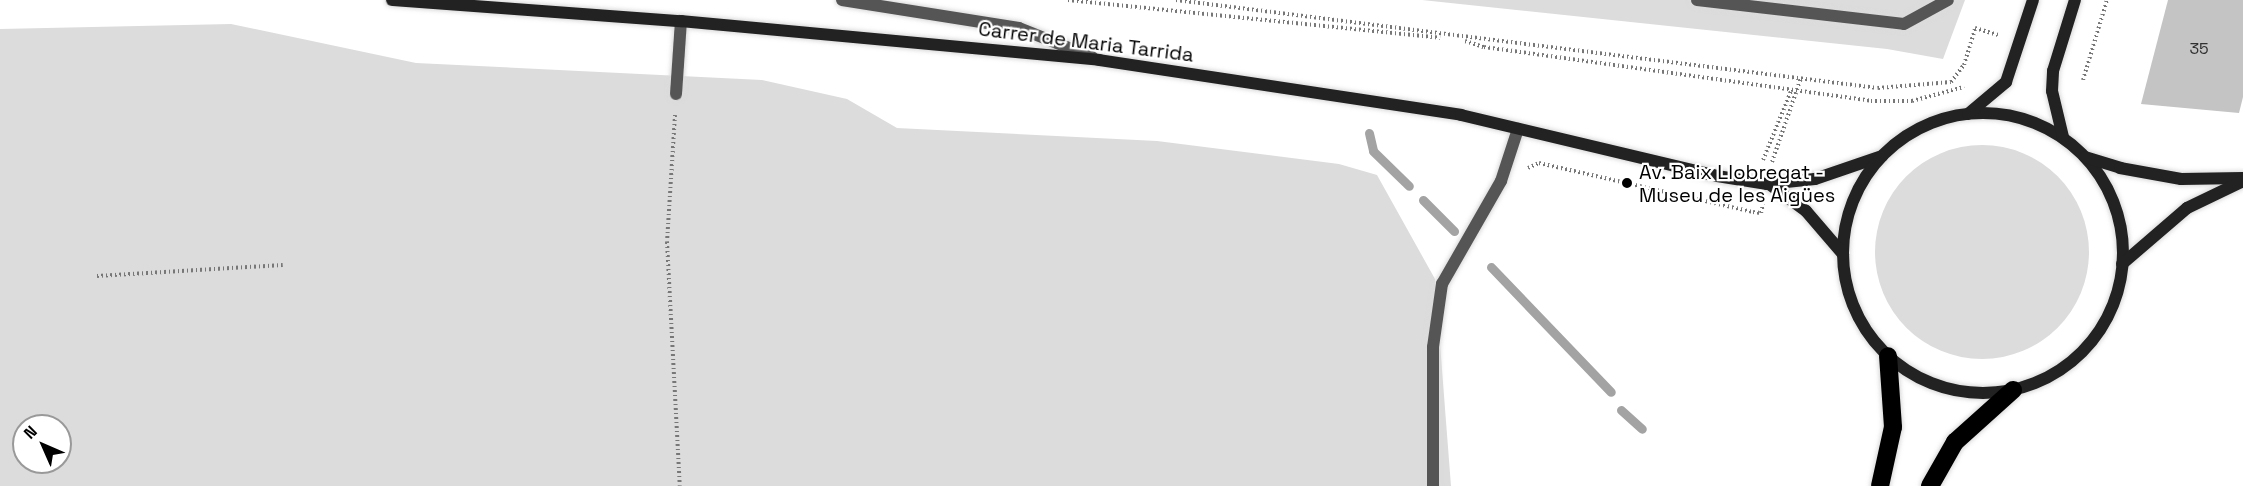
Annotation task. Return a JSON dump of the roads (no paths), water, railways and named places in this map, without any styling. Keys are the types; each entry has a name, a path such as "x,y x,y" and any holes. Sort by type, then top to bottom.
{"highway":[{"path":"1880,486 1893,427 1888,356"},
{"path":"1930,486 1955,442 2013,390"}],"main road":[{"name":"Carrer de Maria Tarrida","path":"392,0 681,21 1099,60 1461,115 1717,176 1767,184"},
{"path":"1968,114 2006,82 2033,0"},
{"path":"2062,138 2052,91 2053,71 2075,0"},
{"path":"1767,184 1815,179 1882,156 1922,128 1968,114 2018,118 2062,138 2084,156 2112,198 2121,230 2122,264 2108,315 2088,345 2046,378 2013,390 1983,393 1939,387 1912,374 1888,356 1867,332 1855,310 1847,287 1843,254 1853,202 1882,156"},
{"path":"2084,156 2120,168 2181,179 2243,180"},
{"path":"2122,264 2187,208 2243,180"},
{"path":"1767,184 1806,211 1843,254"}],"street":[{"path":"842,0 1019,28 1099,60"},
{"path":"1697,0 1904,24 1948,0"},
{"path":"676,94 681,21"},
{"path":"1433,486 1432,347 1442,284 1501,181 1518,129"}],"waterway":[{"path":"1369,133 1373,151 1409,186"},
{"path":"1423,200 1454,231"},
{"path":"1491,267 1611,392"},
{"path":"1621,410 1642,429"}],"place":[{"name":"Av. Baix Llobregat - Museu de les Aigües","path":"1627,183"}]}
